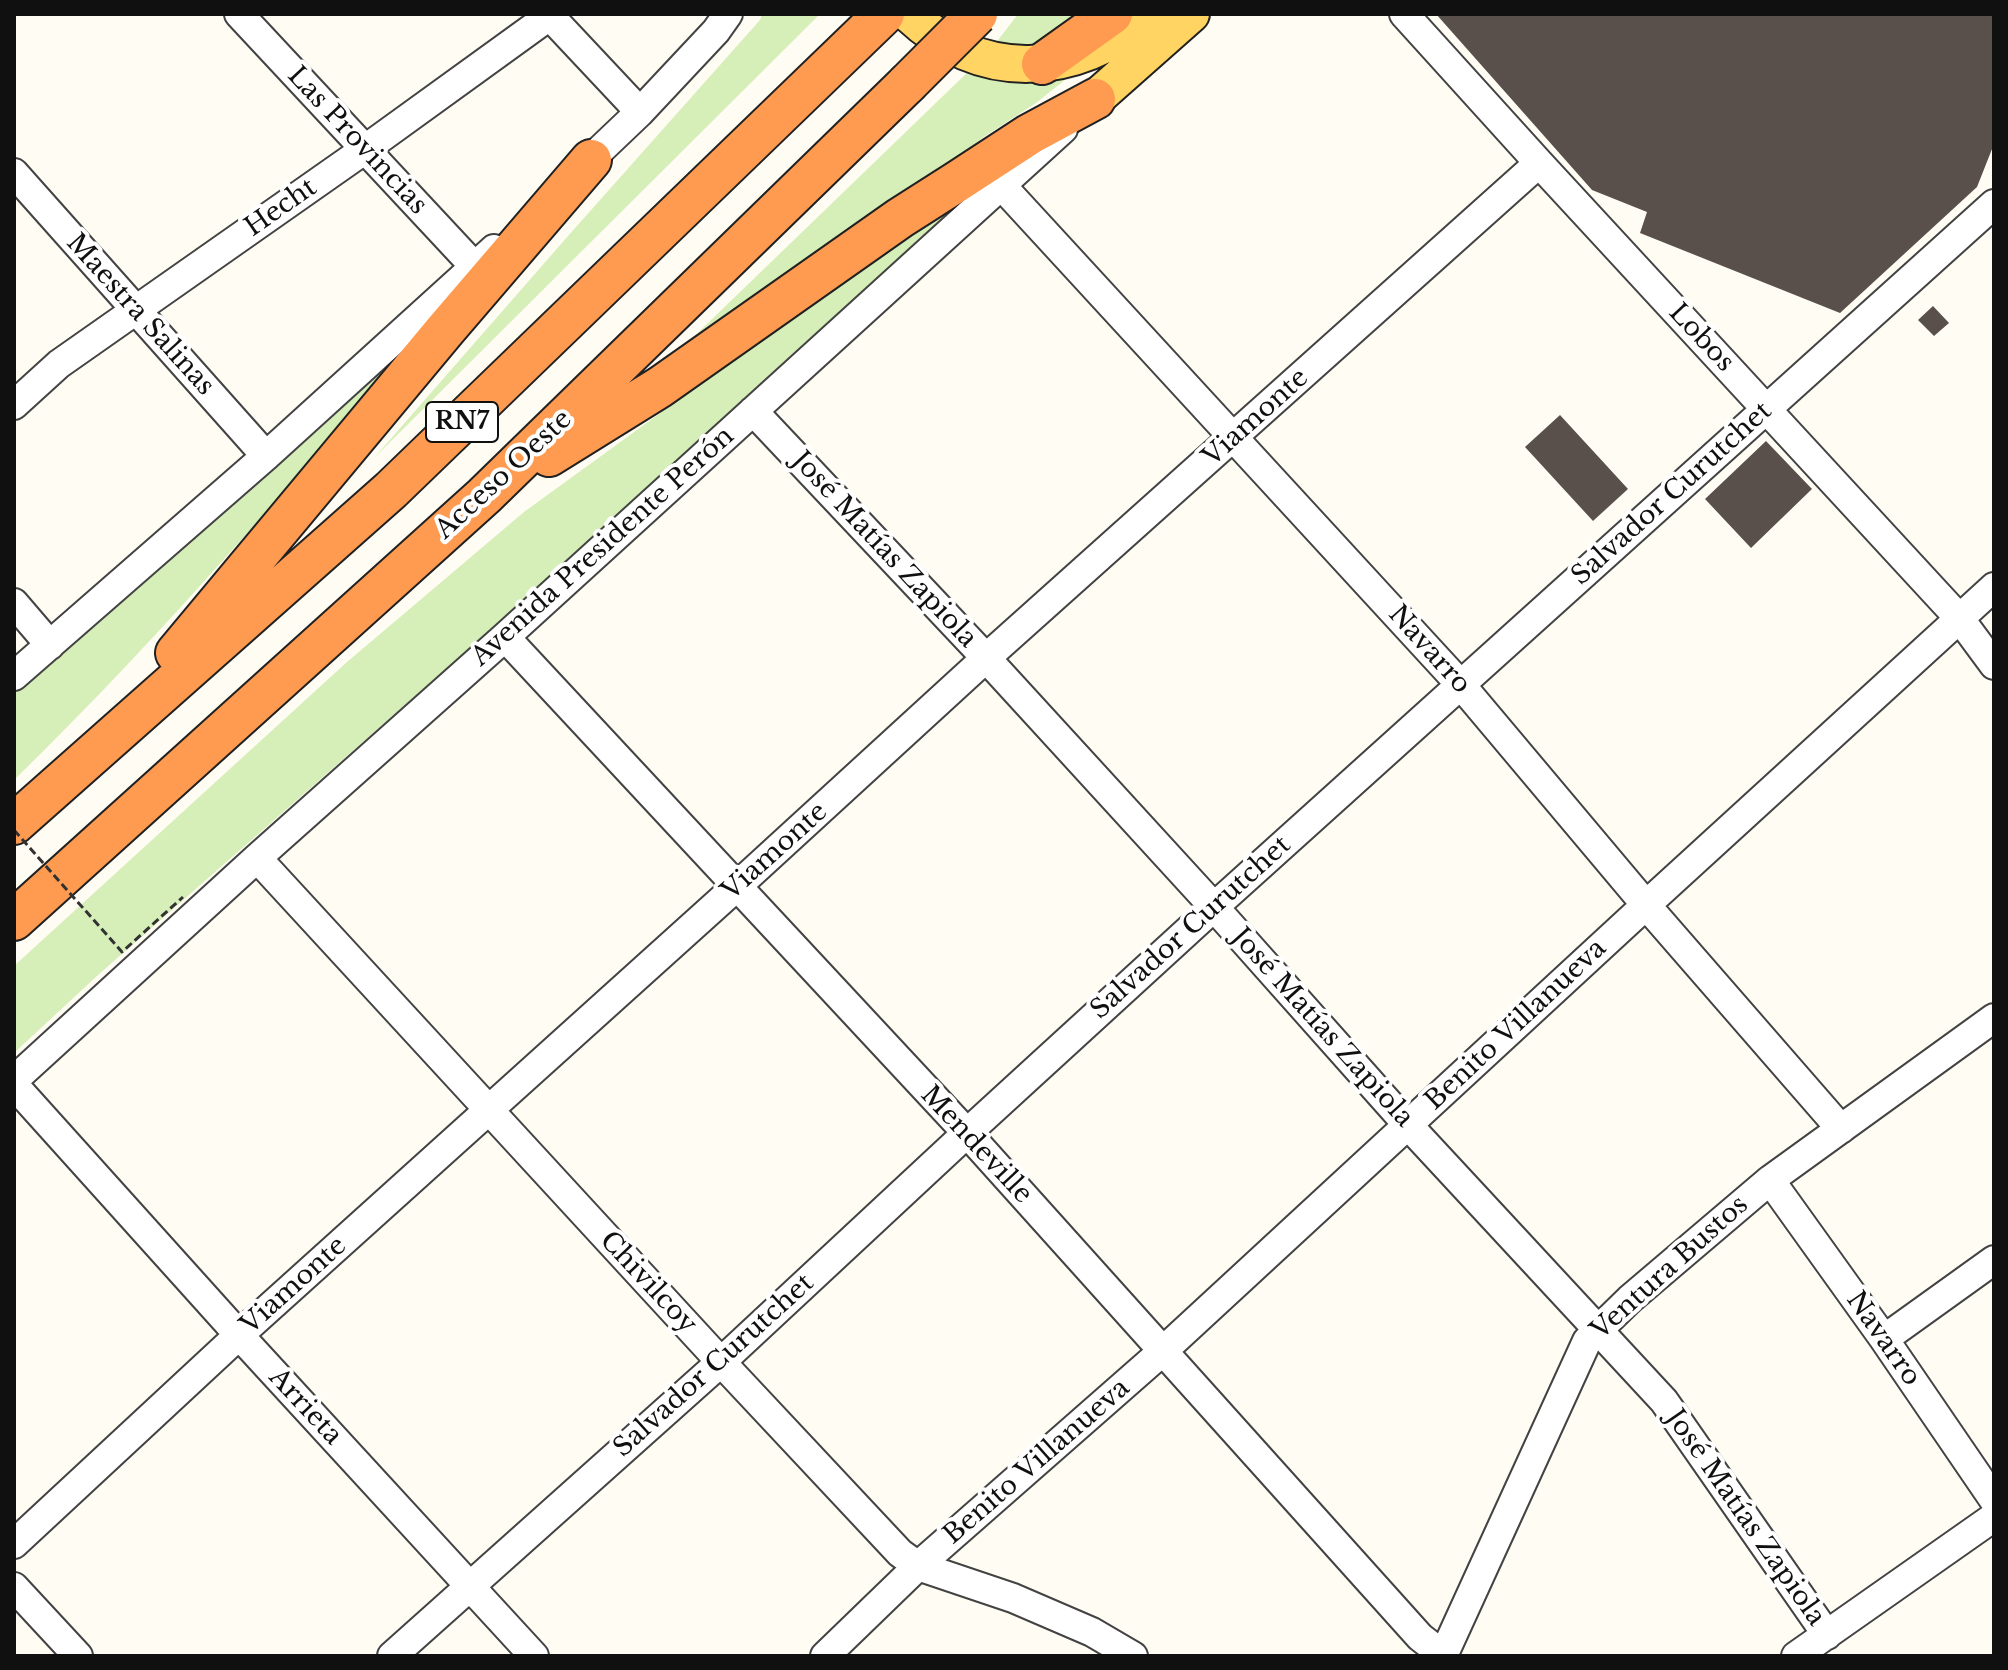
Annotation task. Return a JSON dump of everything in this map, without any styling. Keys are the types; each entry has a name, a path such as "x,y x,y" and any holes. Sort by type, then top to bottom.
{"highway":[{"name":"RN7","path":"14,827 391,490 884,14"},
{"name":"Acceso Oeste","path":"14,920 484,496 977,14"},
{"path":"1042,64 1112,14"},
{"path":"484,496 660,387 900,218 1030,134 1095,99"},
{"path":"57,786 194,633 446,329 591,160"}],"main road":[{"path":"909,14 941,39 964,51 1001,63 1024,65 1073,58 1112,42 1151,14"},
{"name":"Avenida Presidente Perón","path":"1095,99 1191,14"}],"street":[{"name":"Las Provincias","path":"239,14 475,267"},
{"path":"14,676 266,456 591,160 640,112 716,31 728,14"},
{"name":"Lobos","path":"1404,14 1960,619 1994,665"},
{"name":"Hecht","path":"14,405 59,364 550,15"},
{"path":"550,15 640,112"},
{"name":"Avenida Presidente Perón","path":"14,1082 1095,99"},
{"name":"Viamonte","path":"14,1544 239,1335 986,658 1539,163"},
{"name":"Maestra Salinas","path":"14,173 266,456"},
{"name":"Navarro","path":"1001,185 1461,685 1646,905 1841,1129"},
{"name":"Salvador Curutchet","path":"392,1656 721,1362 1214,907 1994,204"},
{"name":"José Matías Zapiola","path":"753,411 986,658 1408,1125 1664,1401 1827,1635"},
{"name":"Benito Villanueva","path":"825,1656 918,1566 1164,1350 1994,587"},
{"path":"14,603 50,645"},
{"name":"Mendeville","path":"505,637 967,1133 1420,1637 1443,1656"},
{"name":"Chivilcoy","path":"257,858 900,1553 918,1566 1013,1598 1092,1632 1133,1656"},
{"name":"Ventura Bustos","path":"1443,1656 1587,1341 1630,1299 1770,1180 1994,1018"},
{"name":"Arrieta","path":"14,1082 239,1335 534,1656"},
{"name":"Navarro","path":"1770,1180 1994,1500"},
{"path":"1884,1339 1994,1260"},
{"path":"1802,1654 1994,1517"},
{"path":"14,1587 78,1656"}],"path":[{"path":"14,827 122,952 183,897"}],"green space":[{"path":"762,14 820,14 374,458 760,20"},
{"path":"1018,14 1088,14 1032,46 992,48"},
{"path":"1092,64 985,136 650,379 972,68"},
{"path":"967,200 590,542 98,975 14,1053 14,966 347,662 524,512 952,201"},
{"path":"446,301 182,606 14,780 14,686"}],"building":[{"path":"1436,14 1994,14 1994,144 1977,187 1840,313 1640,233 1647,212 1592,190"},
{"path":"1933,306 1949,323 1934,336 1918,320"},
{"path":"1560,415 1628,489 1593,521 1525,447"},
{"path":"1766,441 1812,489 1751,548 1705,499"}]}
